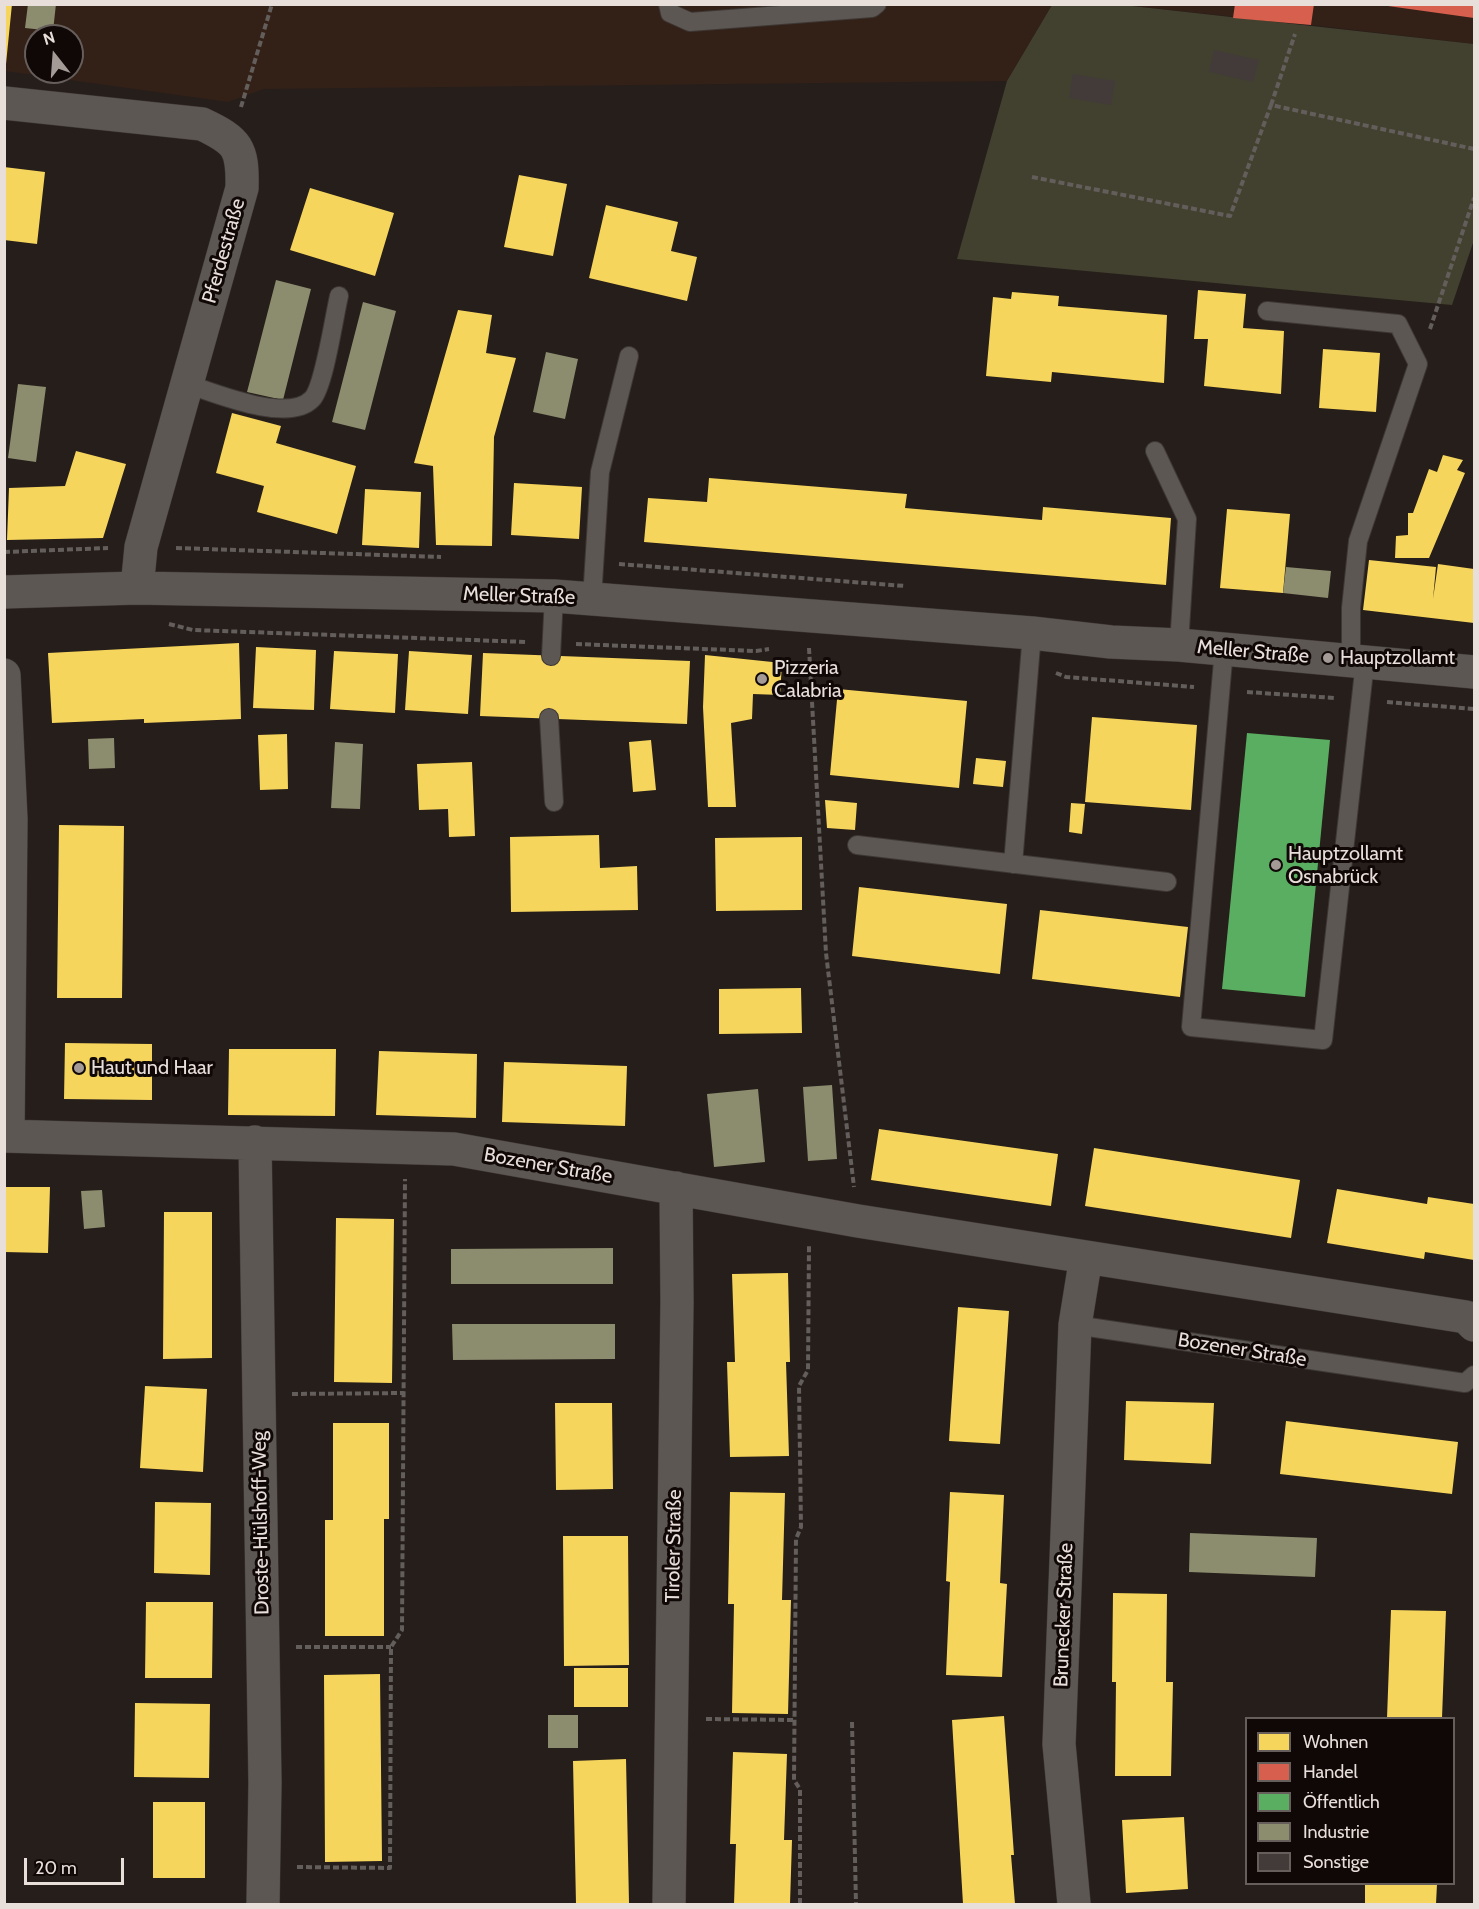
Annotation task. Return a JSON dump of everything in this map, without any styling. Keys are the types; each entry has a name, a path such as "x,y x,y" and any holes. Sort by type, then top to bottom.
{"street":[{"path":"4,103 202,124 231,138"},
{"name":"Pferdestraße","path":"137,588 141,547 242,188 243,163 231,138"},
{"name":"Meller Straße","path":"4,592 137,588 554,596 1032,633 1111,642 1179,645 1474,672"},
{"path":"4,675 11,819 6,1136"},
{"name":"Bozener Straße","path":"6,1136 454,1149 858,1221 1466,1317 1474,1325"},
{"name":"Droste-Hülshoff-Weg","path":"255,1142 263,1648 262,1905"},
{"name":"Tiroler Straße","path":"669,1905 677,1302 676,1188"},
{"path":"1075,1325 1086,1257"},
{"name":"Brunecker Straße","path":"1074,1905 1059,1744 1075,1325"}],"lane":[{"path":"668,4 670,13 690,22 872,8 877,4"},
{"path":"187,384 227,398 274,409 300,407 313,399 320,384 339,296"},
{"path":"1224,649 1191,1027 1323,1040 1361,699 1351,608 1359,541 1418,364 1398,324 1267,311"},
{"path":"592,599 600,472 629,356"},
{"path":"1155,451 1187,519 1179,645"},
{"path":"552,649 554,596"},
{"path":"1013,864 1032,633"},
{"path":"549,718 554,802"},
{"path":"857,845 1167,882"},
{"name":"Bozener Straße","path":"1075,1325 1465,1383 1474,1375"}],"path":[{"path":"231,138 272,4"},
{"path":"1032,177 1230,216 1295,34"},
{"path":"1271,105 1474,148"},
{"path":"1418,364 1474,198"},
{"path":"160,622 193,630 552,649 756,651 777,648"},
{"path":"809,642 826,953 858,1221"},
{"path":"1029,665 1066,677 1361,699 1474,710"},
{"path":"263,1867 390,1868 391,1647 402,1630 405,1147"},
{"path":"800,1905 800,1789 794,1780 796,1539 801,1527 799,1386 808,1370 810,1212"},
{"path":"258,1394 404,1393"},
{"path":"263,1648 391,1647"},
{"path":"672,1718 795,1720"},
{"path":"852,1722 856,1905"}],"shaded area":[{"path":"5,5 1052,5 1007,81 264,89 228,102 84,82 84,24 24,24 24,74 5,71"},
{"path":"1052,5 1123,5 1474,44 1474,240 1452,305 957,259 1007,81"},
{"path":"1123,5 1474,5 1474,44 1311,25"}],"building: Wohnen":[{"path":"4,4 12,4 6,64 4,64"},
{"path":"4,167 45,172 37,244 4,240"},
{"path":"519,175 567,184 553,256 504,247"},
{"path":"310,188 394,213 375,276 290,250"},
{"path":"606,205 678,222 671,251 697,257 687,301 589,278"},
{"path":"1198,290 1246,294 1243,328 1284,331 1281,394 1204,386 1208,339 1194,339"},
{"path":"1012,292 1059,296 1058,306 1167,315 1164,383 1052,372 1051,382 986,376 993,297 1011,299"},
{"path":"458,310 492,315 486,353 516,358 494,437 492,546 436,545 433,466 414,463"},
{"path":"1323,349 1380,353 1376,412 1319,408"},
{"path":"232,413 281,426 276,443 356,466 337,534 257,512 264,486 216,473"},
{"path":"76,451 126,464 103,538 7,540 9,488 65,486"},
{"path":"1443,455 1463,460 1457,470 1465,473 1429,558 1395,558 1396,536 1408,535 1408,513 1413,513 1429,469 1437,472"},
{"path":"709,478 907,494 905,508 1042,520 1043,507 1171,518 1166,585 644,542 648,498 707,502"},
{"path":"514,483 582,487 579,539 511,535"},
{"path":"365,489 421,492 419,548 362,545"},
{"path":"1227,509 1290,514 1283,593 1220,588"},
{"path":"1369,560 1436,567 1433,599 1438,564 1474,569 1474,623 1363,610"},
{"path":"239,643 241,719 144,723 144,719 52,723 48,653"},
{"path":"256,647 316,650 314,710 253,708"},
{"path":"334,651 398,654 395,713 330,709"},
{"path":"409,651 472,655 468,714 405,710"},
{"path":"483,653 690,661 687,724 480,716"},
{"path":"705,655 782,663 780,695 753,694 752,719 731,723 736,807 708,807 703,707"},
{"path":"838,689 967,701 959,788 830,775"},
{"path":"1092,717 1197,725 1191,810 1085,802"},
{"path":"287,734 288,789 260,790 258,735"},
{"path":"651,740 656,790 633,792 629,742"},
{"path":"976,758 1006,761 1003,787 973,784"},
{"path":"472,762 475,836 449,837 448,809 419,810 417,764"},
{"path":"825,800 857,803 855,830 827,828"},
{"path":"1071,803 1085,804 1082,834 1069,832"},
{"path":"59,825 124,826 122,998 57,998"},
{"path":"599,835 600,868 637,866 638,910 511,912 510,837"},
{"path":"802,837 802,910 716,911 715,838"},
{"path":"859,887 1007,904 1000,974 852,956"},
{"path":"1040,910 1188,927 1180,997 1032,979"},
{"path":"801,988 802,1033 719,1034 719,989"},
{"path":"65,1043 152,1044 152,1100 64,1099"},
{"path":"229,1049 336,1049 335,1116 228,1115"},
{"path":"379,1051 477,1054 476,1118 376,1115"},
{"path":"504,1062 627,1066 625,1126 502,1122"},
{"path":"879,1129 1058,1154 1051,1206 871,1180"},
{"path":"1094,1148 1300,1180 1291,1238 1085,1206"},
{"path":"4,1187 50,1187 48,1253 4,1252"},
{"path":"1337,1189 1427,1204 1428,1197 1474,1204 1474,1260 1425,1252 1424,1259 1327,1243"},
{"path":"164,1212 212,1212 212,1358 163,1359"},
{"path":"336,1218 394,1219 392,1383 334,1382"},
{"path":"788,1273 790,1362 786,1362 789,1456 730,1457 727,1362 735,1362 732,1274"},
{"path":"958,1307 1009,1311 1000,1444 949,1441"},
{"path":"145,1386 207,1389 203,1472 140,1468"},
{"path":"1126,1401 1214,1403 1211,1464 1124,1460"},
{"path":"555,1403 612,1403 613,1489 556,1490"},
{"path":"1286,1421 1458,1442 1452,1494 1280,1474"},
{"path":"333,1423 389,1423 389,1519 384,1519 384,1636 325,1636 325,1520 333,1520"},
{"path":"730,1492 785,1493 782,1600 791,1600 788,1714 732,1713 734,1604 728,1604"},
{"path":"950,1492 1004,1495 1000,1583 1007,1584 1002,1677 946,1675 950,1582 946,1581"},
{"path":"155,1502 211,1503 210,1575 154,1573"},
{"path":"563,1536 628,1536 629,1665 564,1666"},
{"path":"1113,1593 1167,1594 1166,1682 1173,1682 1171,1776 1115,1776 1116,1682 1112,1682"},
{"path":"146,1602 213,1602 212,1678 145,1678"},
{"path":"1391,1610 1446,1611 1442,1717 1387,1717"},
{"path":"574,1668 628,1668 628,1707 574,1707"},
{"path":"380,1674 382,1861 325,1862 324,1675"},
{"path":"135,1703 210,1704 209,1778 134,1777"},
{"path":"1004,1716 1014,1855 1011,1855 1015,1904 963,1904 952,1720"},
{"path":"733,1752 787,1754 784,1840 792,1840 790,1904 734,1904 736,1844 730,1844"},
{"path":"626,1759 629,1903 576,1904 573,1761"},
{"path":"153,1802 205,1802 205,1878 153,1878"},
{"path":"1184,1817 1188,1889 1126,1893 1122,1820"},
{"path":"1365,1885 1437,1885 1436,1904 1365,1904"}],"building: Handel":[{"path":"1235,4 1314,4 1311,25 1233,18"},
{"path":"1388,4 1474,4 1474,18 1388,6"}],"building: Öffentlich":[{"name":"Hauptzollamt Osnabrück","path":"1247,733 1330,740 1305,997 1222,989"}],"building: Industrie":[{"path":"28,4 56,4 54,24 26,24"},
{"path":"276,280 311,289 283,400 247,392"},
{"path":"363,302 396,311 365,430 332,422"},
{"path":"546,352 578,359 565,419 533,412"},
{"path":"18,384 46,387 36,462 8,458"},
{"path":"1286,567 1331,571 1328,598 1283,593"},
{"path":"114,738 115,768 89,769 88,739"},
{"path":"335,742 363,744 360,809 331,808"},
{"path":"832,1085 837,1159 808,1161 803,1087"},
{"path":"758,1089 765,1162 714,1167 707,1094"},
{"path":"102,1190 105,1227 84,1229 81,1191"},
{"path":"613,1248 613,1284 451,1284 451,1249"},
{"path":"452,1324 615,1324 615,1359 453,1360"},
{"path":"1190,1533 1317,1538 1315,1577 1189,1572"},
{"path":"548,1715 578,1715 578,1748 548,1748"}],"building: Sonstige":[{"path":"1214,50 1259,60 1253,82 1209,72"},
{"path":"1073,74 1115,81 1111,105 1069,98"}],"place":[{"name":"Hauptzollamt","path":"1328,658"},
{"name":"Pizzeria Calabria","path":"762,679"},
{"name":"Hauptzollamt Osnabrück","path":"1276,865"},
{"name":"Haut und Haar","path":"79,1068"}]}
